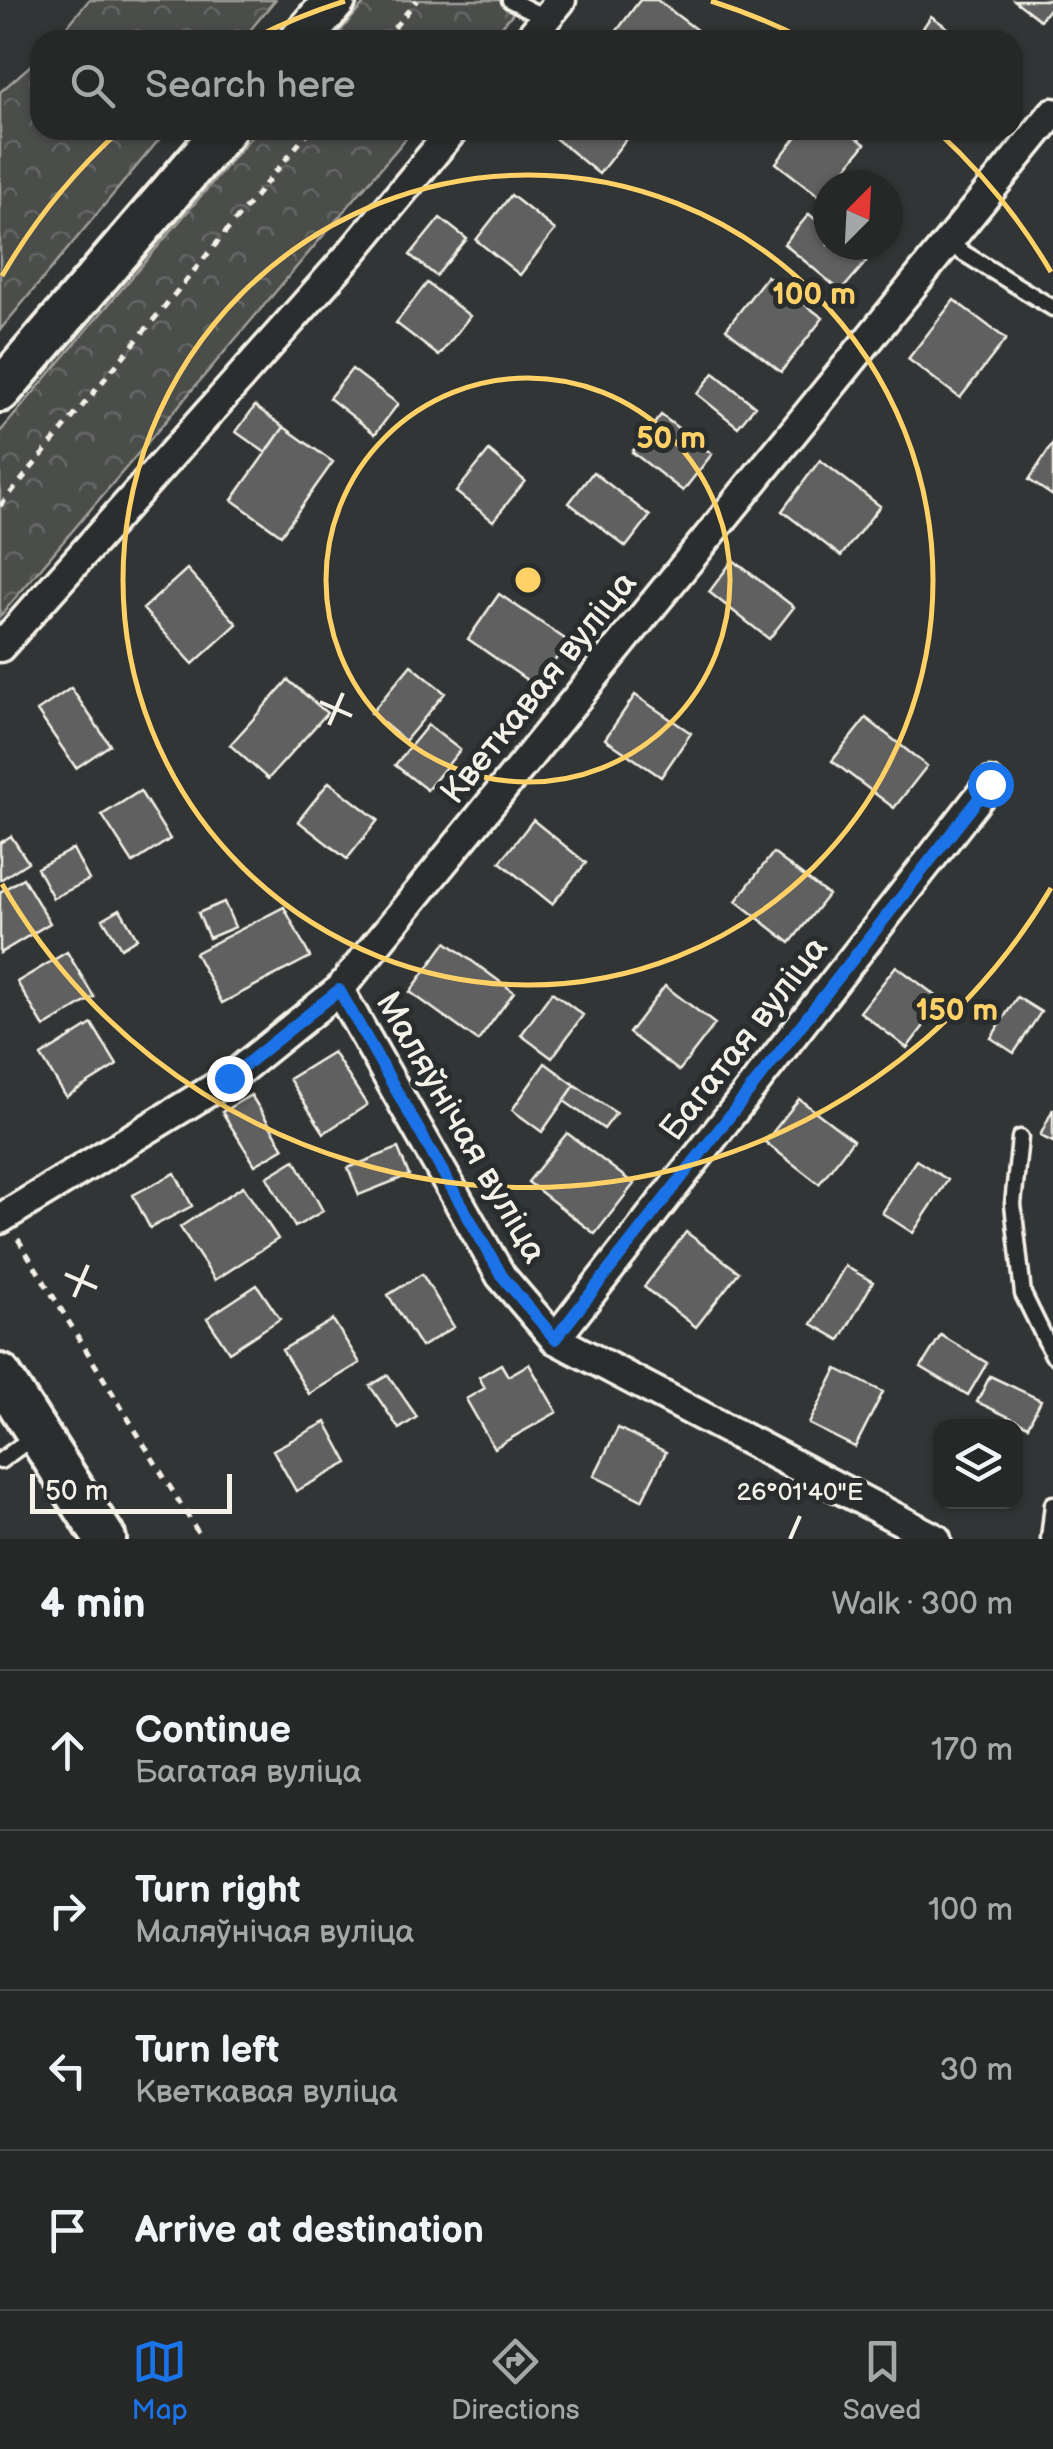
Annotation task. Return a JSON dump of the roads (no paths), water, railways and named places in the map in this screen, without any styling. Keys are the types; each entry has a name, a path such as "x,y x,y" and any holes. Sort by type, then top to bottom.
{"main road":[{"path":"310,30 336,0"},
{"path":"0,391 215,140"},
{"path":"0,1376 105,1539"}],"street":[{"name":"Кветкавая вуліца","path":"2,1218 229,1078 339,990 1053,113"},
{"path":"0,646 352,252 445,140"},
{"name":"Багатая вуліца","path":"555,1339 990,784"},
{"name":"Маляўнічая вуліца","path":"339,990 502,1276 555,1339 936,1539"}],"lane":[{"path":"510,0 545,19"},
{"path":"947,243 1053,308"},
{"path":"1020,1138 1013,1204 1023,1294 1053,1355"},
{"path":"0,1461 38,1434"},
{"path":"1049,1539 1053,1504"}]}
